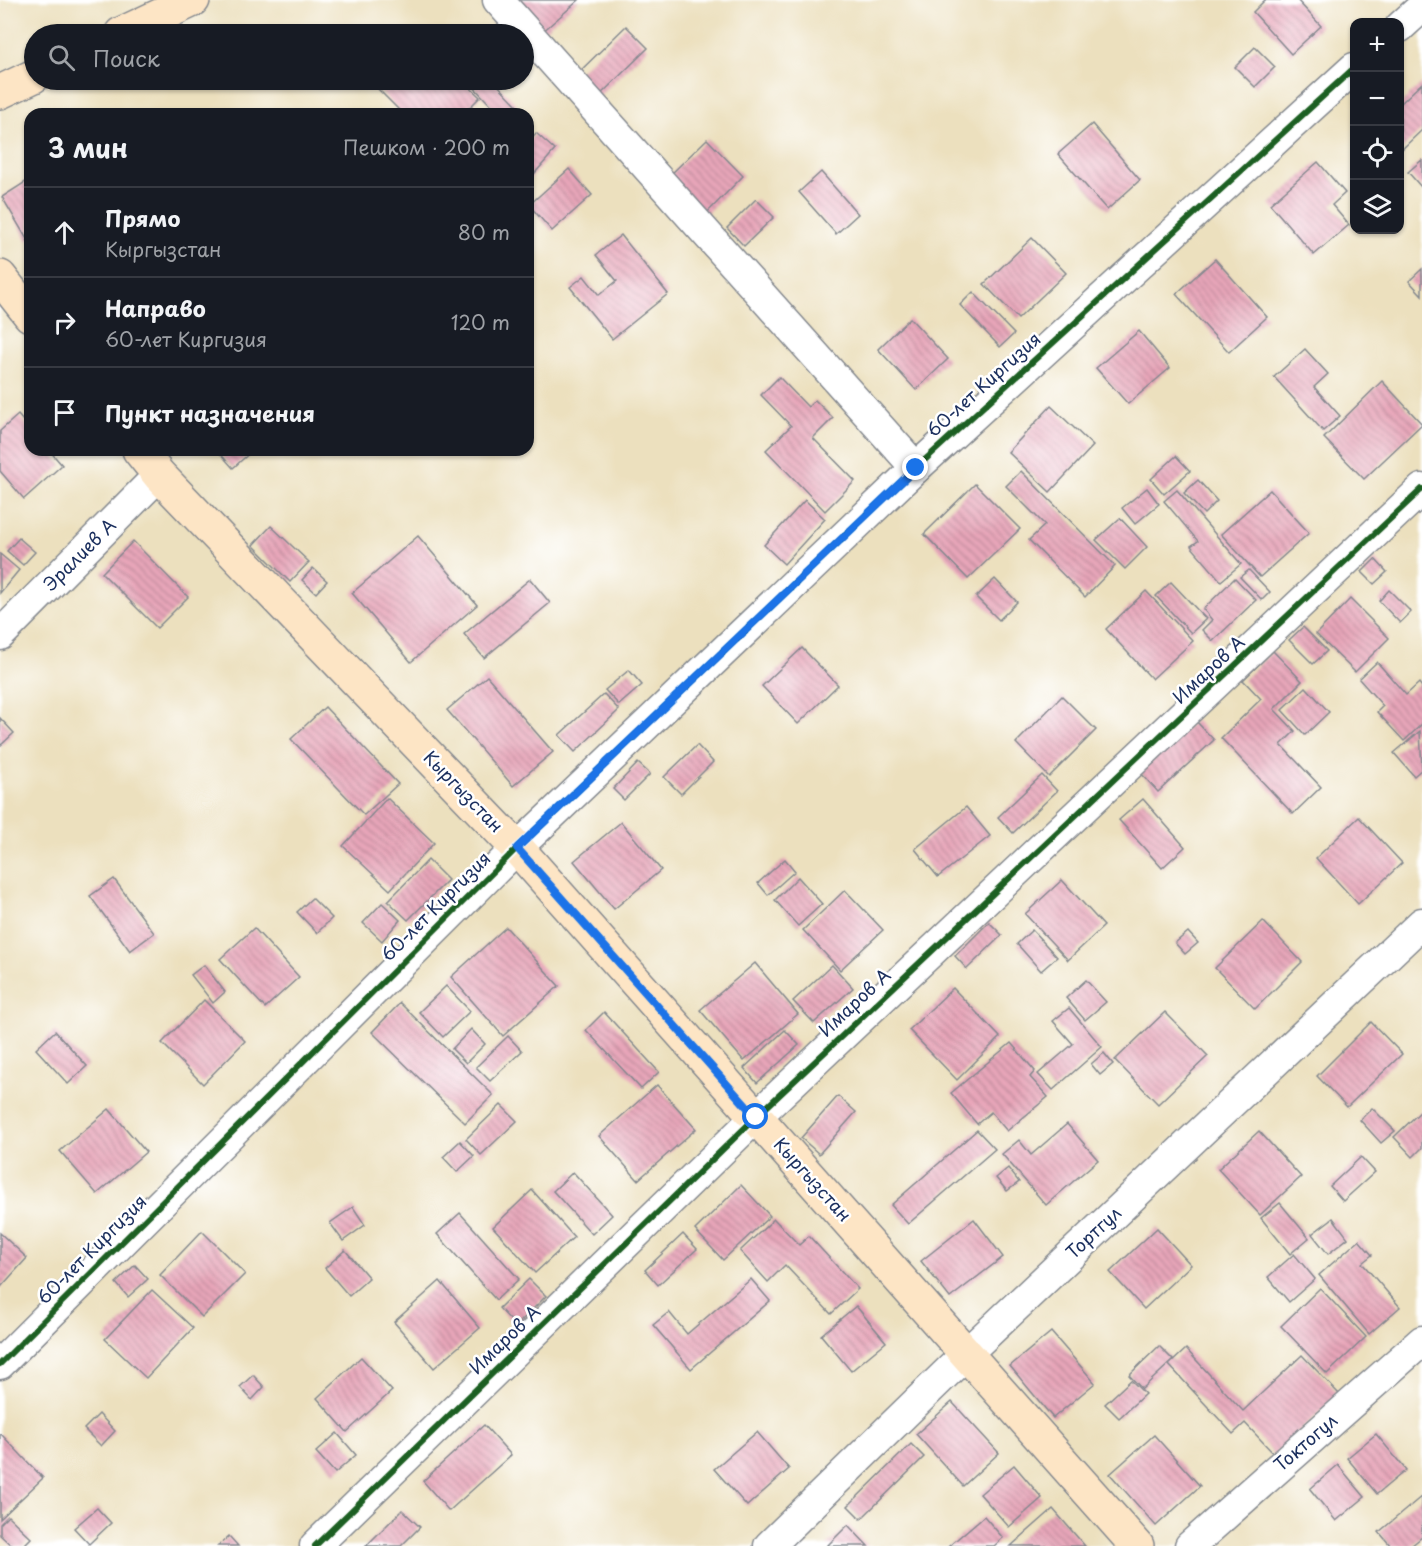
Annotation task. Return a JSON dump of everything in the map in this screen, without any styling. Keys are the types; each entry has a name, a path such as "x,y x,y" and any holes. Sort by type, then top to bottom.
{"street":[{"path":"142,24 193,0"},
{"path":"498,0 519,24"},
{"path":"1404,23 1422,7"},
{"path":"534,40 916,468"},
{"name":"60-лет Киргизия","path":"0,1364 517,848 916,468 1350,72"},
{"path":"0,92 24,81"},
{"path":"0,277 24,307"},
{"name":"Эралиев А","path":"0,635 149,462"},
{"name":"Кыргызстан","path":"149,462 517,848 1137,1546"},
{"name":"Имаров А","path":"315,1546 756,1117 1422,489"},
{"name":"Тортгул","path":"769,1546 966,1354 1422,923"},
{"name":"Токтогул","path":"1190,1546 1422,1341"}],"building":[{"path":"513,0 579,0 541,33"},
{"path":"1265,0 1297,0 1321,26 1291,54 1253,12"},
{"path":"626,26 648,48 593,102 571,80"},
{"path":"1255,47 1275,67 1255,87 1235,67"},
{"path":"1422,83 1422,130 1404,147 1404,126 1404,100"},
{"path":"379,90 473,90 480,97 469,108 397,108"},
{"path":"477,90 503,90 517,105 514,108 493,108"},
{"path":"1092,124 1140,180 1107,210 1058,154"},
{"path":"536,133 555,150 534,174 534,135"},
{"path":"707,139 743,176 702,218 665,180"},
{"path":"1422,160 1422,188 1408,172"},
{"path":"1318,162 1345,193 1332,205 1349,225 1314,255 1270,204"},
{"path":"569,169 592,195 552,231 534,211 534,200"},
{"path":"821,172 858,214 836,234 799,192"},
{"path":"24,183 24,234 2,197"},
{"path":"756,199 774,217 744,246 727,228"},
{"path":"621,235 668,294 612,339 570,287 584,276 599,295 617,281 596,255"},
{"path":"1032,238 1066,273 1018,319 984,284"},
{"path":"1215,259 1267,317 1229,352 1176,294"},
{"path":"1422,269 1422,295 1409,281"},
{"path":"973,292 1014,334 1000,347 960,305"},
{"path":"910,318 948,359 916,390 878,349"},
{"path":"1139,331 1170,368 1128,404 1096,368"},
{"path":"1305,349 1328,374 1314,387 1340,416 1323,431 1274,377"},
{"path":"779,377 808,407 815,400 833,418 813,438 855,481 825,511 766,450 791,426 761,395"},
{"path":"1382,381 1422,424 1364,479 1324,438"},
{"path":"1051,406 1093,446 1050,492 1008,452"},
{"path":"18,415 24,422 24,456 54,456 62,465 24,499 0,471 0,431"},
{"path":"222,456 246,456 233,468"},
{"path":"1176,456 1190,471 1164,494 1151,479"},
{"path":"1021,471 1115,566 1085,597 1029,540 1045,525 1006,486"},
{"path":"1198,480 1217,501 1204,514 1184,493"},
{"path":"975,484 1020,529 968,579 924,534"},
{"path":"1147,488 1159,504 1135,524 1122,508"},
{"path":"1177,490 1241,564 1221,581 1191,546 1198,541 1164,501"},
{"path":"1270,490 1309,533 1260,577 1221,534"},
{"path":"805,500 825,519 784,564 764,545"},
{"path":"1120,518 1147,547 1125,569 1096,540"},
{"path":"271,526 309,562 290,582 253,545"},
{"path":"418,536 477,605 411,662 352,593"},
{"path":"19,538 35,552 23,565 7,551"},
{"path":"133,541 188,597 157,628 102,573"},
{"path":"0,554 19,570 0,593"},
{"path":"1375,559 1387,572 1374,584 1362,572"},
{"path":"313,568 327,581 316,593 302,580"},
{"path":"1249,570 1270,592 1262,600 1240,577"},
{"path":"1235,578 1256,600 1213,641 1202,630 1212,620 1203,609"},
{"path":"530,579 550,603 484,658 464,634"},
{"path":"995,579 1017,602 999,620 976,597"},
{"path":"1171,582 1206,619 1191,633 1156,596"},
{"path":"1389,590 1411,612 1400,623 1379,601"},
{"path":"1146,591 1193,641 1152,679 1106,629"},
{"path":"1350,599 1389,638 1355,672 1316,634"},
{"path":"1303,627 1327,651 1313,664 1289,640"},
{"path":"802,648 838,685 798,724 762,686"},
{"path":"1273,651 1302,681 1274,709 1295,731 1281,745 1321,787 1293,814 1221,738 1261,699 1243,680"},
{"path":"1377,662 1406,695 1419,683 1422,687 1422,724 1404,741 1377,712 1383,706 1359,679"},
{"path":"629,670 642,685 619,705 605,690"},
{"path":"487,676 553,752 513,786 447,710"},
{"path":"1306,687 1329,712 1305,735 1282,710"},
{"path":"604,694 619,710 575,752 559,735"},
{"path":"1062,696 1096,730 1049,777 1016,743"},
{"path":"325,707 398,784 364,815 291,739"},
{"path":"0,718 14,733 0,746"},
{"path":"1195,720 1214,740 1158,792 1140,772"},
{"path":"1420,731 1422,769 1414,776 1394,753"},
{"path":"697,745 713,762 681,794 664,777"},
{"path":"638,763 650,774 624,800 613,789"},
{"path":"1042,775 1057,791 1013,833 998,817"},
{"path":"387,798 434,843 390,890 343,846"},
{"path":"1143,799 1185,847 1162,868 1119,820"},
{"path":"966,807 990,836 938,877 915,849"},
{"path":"1359,817 1402,863 1358,904 1316,858"},
{"path":"621,822 661,870 614,909 574,861"},
{"path":"785,859 795,871 768,895 758,883"},
{"path":"428,860 448,880 408,920 388,901"},
{"path":"798,877 822,904 798,926 775,900"},
{"path":"114,879 154,933 130,951 90,896"},
{"path":"1062,880 1104,926 1068,960 1025,914"},
{"path":"845,890 883,930 840,970 803,930"},
{"path":"312,898 332,918 317,933 297,912"},
{"path":"382,903 400,920 382,941 363,923"},
{"path":"1263,921 1302,962 1255,1009 1215,968"},
{"path":"989,922 1002,935 967,969 955,956"},
{"path":"506,927 559,986 503,1036 451,977"},
{"path":"254,928 299,977 265,1008 220,959"},
{"path":"1032,930 1057,957 1041,971 1017,944"},
{"path":"1188,932 1198,943 1185,954 1175,943"},
{"path":"755,963 798,1014 744,1061 700,1010"},
{"path":"204,965 225,992 213,1003 191,975"},
{"path":"832,965 853,988 814,1023 793,1001"},
{"path":"1086,980 1106,1002 1085,1020 1066,998"},
{"path":"446,986 470,1011 443,1037 419,1012"},
{"path":"953,988 1000,1037 957,1080 909,1030"},
{"path":"204,1000 245,1041 203,1084 162,1043"},
{"path":"400,1003 493,1095 465,1123 372,1032"},
{"path":"1069,1008 1102,1047 1053,1090 1038,1074 1073,1044 1053,1021"},
{"path":"604,1012 659,1072 641,1089 586,1030"},
{"path":"1165,1012 1208,1056 1158,1104 1115,1060"},
{"path":"1371,1022 1402,1054 1347,1107 1317,1076"},
{"path":"471,1029 485,1044 466,1063 452,1049"},
{"path":"785,1030 799,1045 757,1083 744,1068"},
{"path":"55,1031 87,1066 68,1084 36,1049"},
{"path":"508,1036 522,1051 490,1081 476,1067"},
{"path":"1011,1043 1035,1071 1030,1077 1048,1097 1007,1131 991,1112 977,1124 951,1093"},
{"path":"1104,1053 1113,1064 1100,1075 1091,1064"},
{"path":"657,1085 696,1129 638,1180 599,1136"},
{"path":"838,1096 856,1112 819,1154 801,1138"},
{"path":"501,1105 517,1121 481,1155 466,1139"},
{"path":"1372,1108 1395,1131 1381,1143 1360,1120"},
{"path":"109,1109 146,1152 97,1194 60,1151"},
{"path":"1422,1110 1422,1148 1413,1157 1394,1137"},
{"path":"1067,1124 1098,1160 1046,1205 1002,1154 1019,1140 1031,1155"},
{"path":"977,1130 995,1149 908,1224 891,1205"},
{"path":"1259,1131 1301,1177 1260,1215 1218,1169"},
{"path":"460,1141 474,1156 457,1172 443,1157"},
{"path":"1361,1157 1375,1172 1343,1201 1330,1186"},
{"path":"1008,1168 1019,1182 1007,1191 996,1178"},
{"path":"573,1172 612,1215 592,1234 553,1191"},
{"path":"741,1185 770,1216 723,1260 695,1230"},
{"path":"532,1190 574,1237 535,1273 493,1227"},
{"path":"1280,1203 1309,1238 1290,1254 1261,1218"},
{"path":"353,1207 365,1225 343,1241 330,1223"},
{"path":"460,1213 519,1279 496,1300 437,1234"},
{"path":"1333,1218 1348,1238 1328,1254 1312,1234"},
{"path":"774,1219 799,1245 809,1236 858,1289 831,1314 785,1265 768,1282 740,1251"},
{"path":"974,1219 1003,1257 950,1298 921,1261"},
{"path":"1157,1228 1191,1265 1144,1309 1110,1272"},
{"path":"202,1231 245,1274 202,1317 160,1275"},
{"path":"0,1233 27,1258 0,1288"},
{"path":"683,1234 697,1249 658,1285 645,1270"},
{"path":"1359,1240 1372,1255 1362,1263 1400,1307 1369,1334 1319,1275"},
{"path":"345,1250 369,1278 349,1296 325,1268"},
{"path":"1294,1254 1315,1279 1289,1302 1268,1277"},
{"path":"135,1265 148,1279 128,1297 116,1283"},
{"path":"529,1279 546,1296 516,1326 499,1308"},
{"path":"751,1279 770,1301 691,1369 653,1325 669,1312 687,1334"},
{"path":"440,1281 480,1328 434,1368 394,1322"},
{"path":"1320,1288 1366,1337 1327,1374 1281,1326"},
{"path":"152,1290 193,1328 146,1378 105,1339"},
{"path":"856,1306 886,1342 851,1371 821,1335"},
{"path":"1051,1332 1095,1383 1053,1418 1010,1366"},
{"path":"1159,1346 1173,1360 1142,1389 1129,1375"},
{"path":"1186,1349 1243,1411 1302,1355 1339,1394 1275,1455 1245,1423 1233,1434 1169,1365"},
{"path":"361,1357 392,1391 347,1432 317,1398"},
{"path":"253,1375 264,1387 252,1400 240,1387"},
{"path":"1131,1380 1145,1394 1119,1418 1105,1404"},
{"path":"952,1402 999,1453 963,1486 916,1434"},
{"path":"99,1414 115,1431 101,1446 84,1429"},
{"path":"484,1425 511,1455 449,1511 423,1481"},
{"path":"757,1432 789,1469 747,1506 714,1469"},
{"path":"337,1433 356,1455 335,1473 316,1452"},
{"path":"1376,1434 1406,1470 1377,1494 1347,1458"},
{"path":"0,1435 43,1478 0,1519"},
{"path":"1154,1435 1200,1486 1156,1526 1110,1474"},
{"path":"911,1444 924,1457 861,1519 848,1506"},
{"path":"1014,1465 1042,1498 1009,1527 980,1494"},
{"path":"1338,1465 1365,1497 1336,1521 1310,1489"},
{"path":"1422,1496 1422,1537 1411,1546 1391,1546 1379,1532"},
{"path":"97,1508 111,1523 89,1544 74,1528"},
{"path":"1053,1509 1085,1546 1011,1546"},
{"path":"402,1510 420,1527 401,1546 366,1546"},
{"path":"8,1516 31,1538 23,1546 12,1546 0,1535 0,1524"},
{"path":"984,1516 1003,1538 994,1546 949,1546"},
{"path":"848,1525 868,1546 827,1546"},
{"path":"229,1536 238,1546 218,1546"}],"cycle path":[{"path":"0,1364 517,848 916,468 1350,72"},
{"path":"315,1546 756,1117 1422,489"}],"route":[{"path":"756,1117 517,848 916,468"}]}
